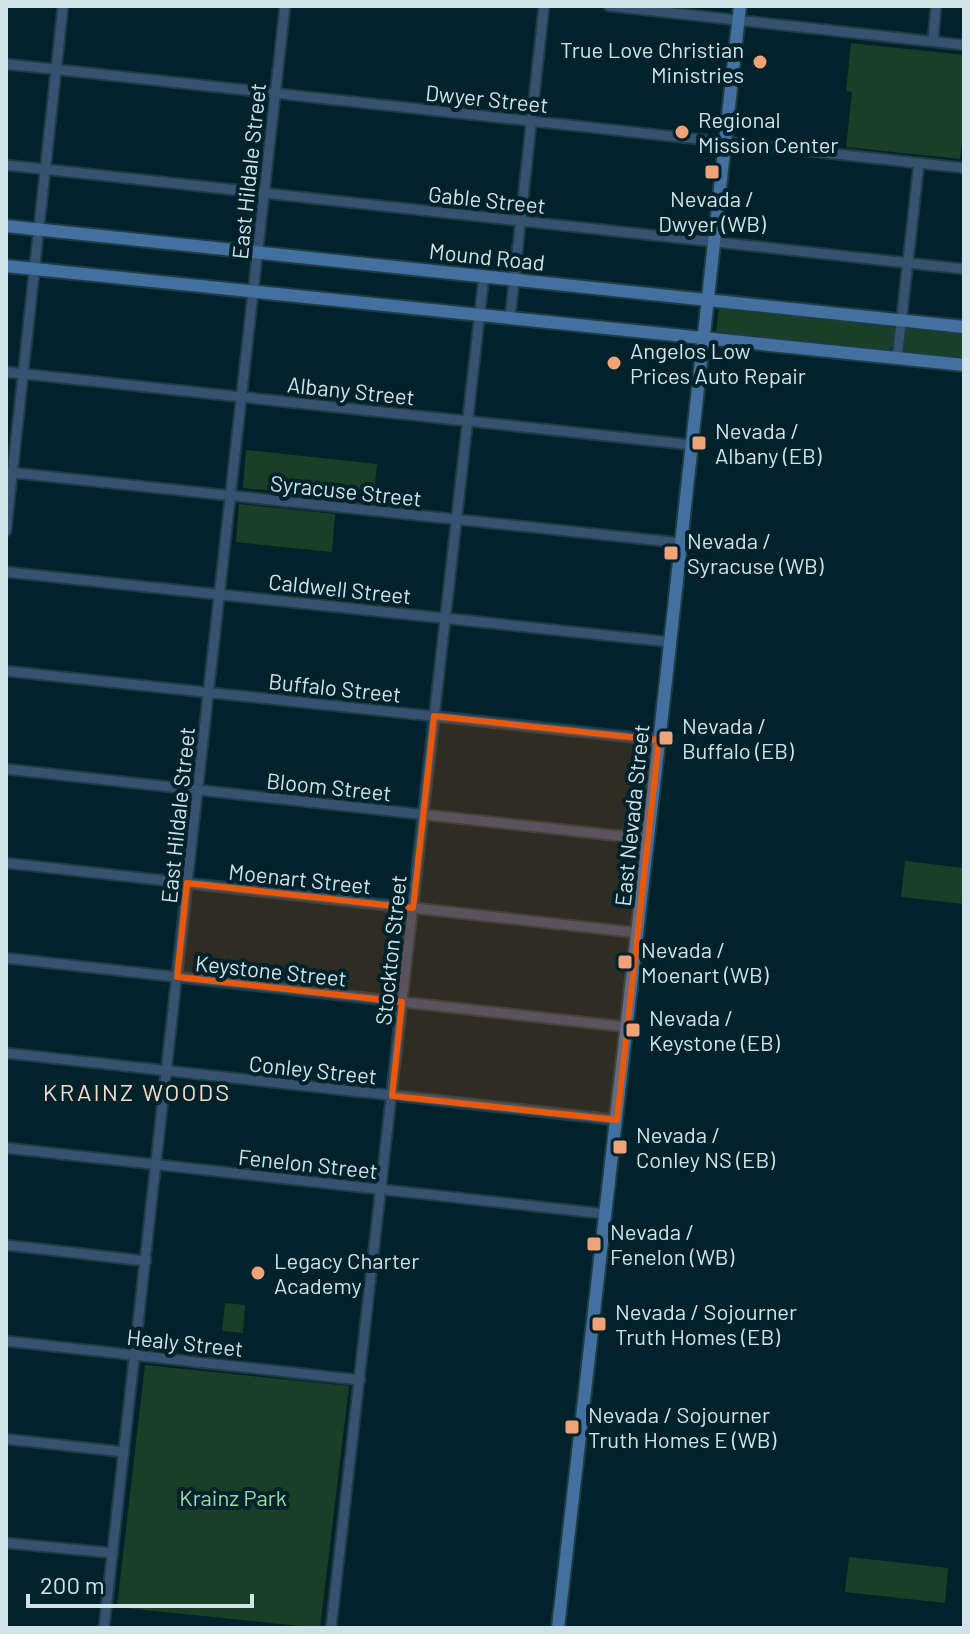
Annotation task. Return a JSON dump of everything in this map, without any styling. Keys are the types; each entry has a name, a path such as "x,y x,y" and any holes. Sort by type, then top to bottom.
{"main road":[{"name":"East Nevada Street","path":"558,1628 740,6"},
{"name":"Mound Road","path":"6,226 964,327"},
{"path":"6,266 964,365"}],"street":[{"path":"6,531 9,472 23,374 63,6"},
{"name":"East Hildale Street","path":"104,1628 285,6"},
{"path":"510,318 544,6"},
{"path":"609,6 964,45"},
{"path":"933,41 936,6"},
{"name":"Dwyer Street","path":"6,64 964,168"},
{"path":"897,359 919,163"},
{"name":"Gable Street","path":"6,165 964,269"},
{"name":"Stockton Street","path":"331,1628 484,276"},
{"name":"Albany Street","path":"6,372 693,445"},
{"name":"Syracuse Street","path":"9,472 682,543"},
{"name":"Caldwell Street","path":"6,572 670,642"},
{"name":"Buffalo Street","path":"6,671 659,740"},
{"name":"Bloom Street","path":"6,769 648,839"},
{"name":"Moenart Street","path":"6,863 633,933 637,936"},
{"name":"Keystone Street","path":"6,958 627,1027"},
{"name":"Conley Street","path":"6,1053 617,1120"},
{"name":"Fenelon Street","path":"6,1148 606,1214"},
{"path":"6,1245 146,1261"},
{"name":"Healy Street","path":"6,1341 360,1380"},
{"path":"6,1439 124,1452"},
{"path":"6,1543 113,1553"}],"highlighted area":[{"path":"434,716 659,740 617,1120 392,1096 402,1002 177,977 187,883 413,908"}],"green space":[{"path":"851,43 964,55 964,124 960,159 846,147 852,92 846,91"},
{"path":"719,307 893,325 893,347 887,350 716,332"},
{"path":"909,326 964,331 964,358 907,352 903,348 905,330"},
{"path":"246,450 377,464 373,501 243,488"},
{"path":"239,504 335,514 332,552 236,542"},
{"path":"905,861 964,868 964,904 901,897"},
{"path":"225,1303 245,1305 243,1333 222,1331"},
{"name":"Krainz Park","path":"145,1365 349,1386 320,1628 117,1607"},
{"path":"849,1557 948,1568 945,1603 845,1592"}],"place":[{"name":"True Love Christian Ministries","path":"760,62"},
{"name":"Regional Mission Center","path":"682,132"},
{"name":"Nevada / Dwyer (WB)","path":"712,172"},
{"name":"Angelos Low Prices Auto Repair","path":"614,363"},
{"name":"Nevada / Albany (EB)","path":"699,443"},
{"name":"Nevada / Syracuse (WB)","path":"671,553"},
{"name":"Nevada / Buffalo (EB)","path":"666,738"},
{"name":"Nevada / Moenart (WB)","path":"625,962"},
{"name":"Nevada / Keystone (EB)","path":"633,1030"},
{"name":"Nevada / Conley NS (EB)","path":"620,1147"},
{"name":"Nevada / Fenelon (WB)","path":"594,1244"},
{"name":"Legacy Charter Academy","path":"258,1273"},
{"name":"Nevada / Sojourner Truth Homes (EB)","path":"599,1324"},
{"name":"Nevada / Sojourner Truth Homes E (WB)","path":"572,1427"}],"district":[{"name":"KRAINZ WOODS","path":"137,1091"}]}
